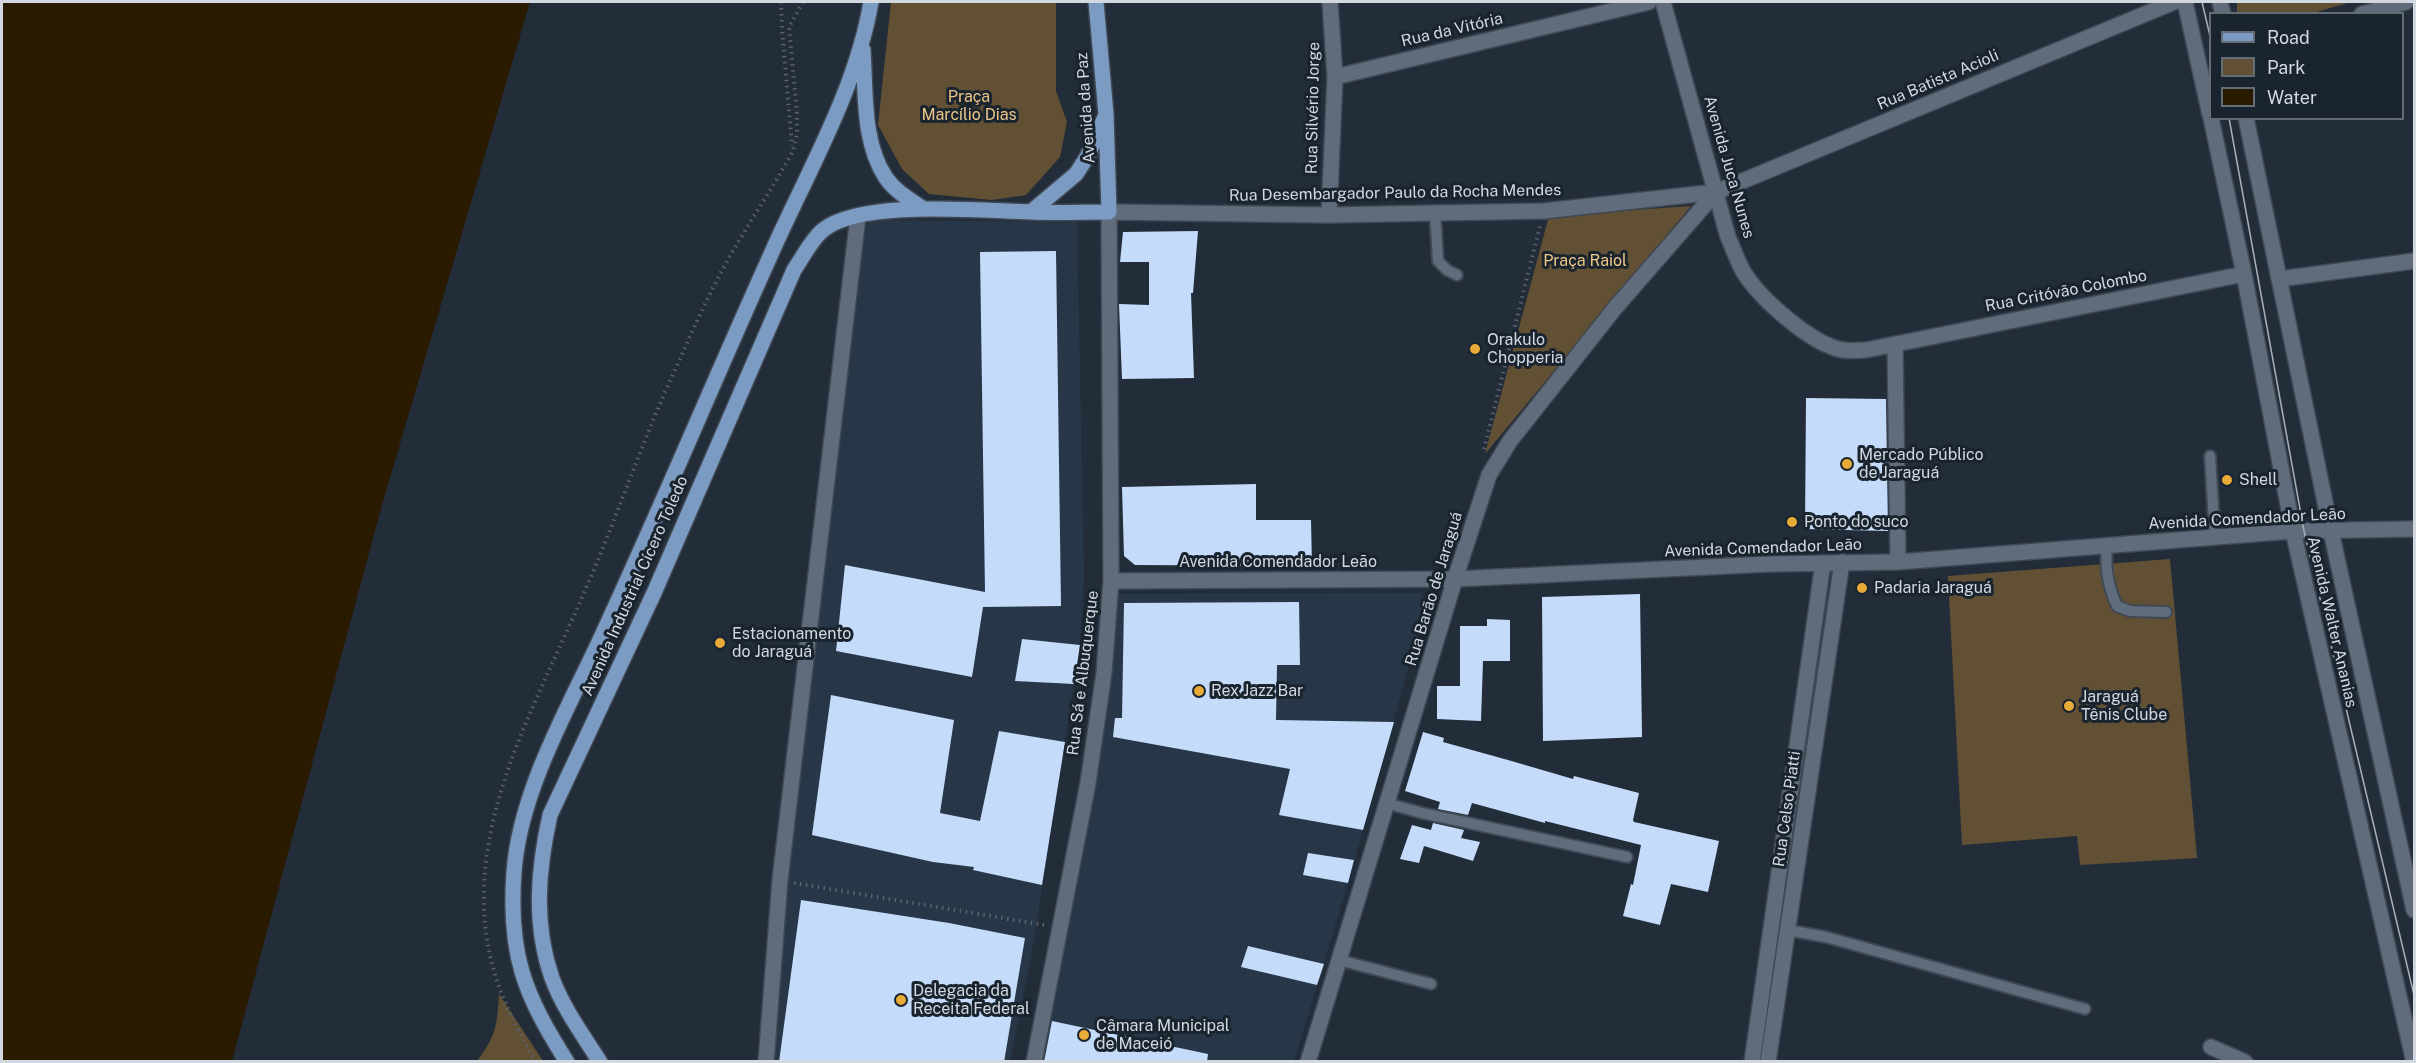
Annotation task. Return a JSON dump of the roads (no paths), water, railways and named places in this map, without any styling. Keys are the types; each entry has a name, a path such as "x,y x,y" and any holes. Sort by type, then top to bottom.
{"main road":[{"path":"872,2 862,44 869,133 877,161 887,179 900,193 922,208"},
{"name":"Avenida da Paz","path":"1096,2 1106,114 1108,212"},
{"name":"Avenida Industrial Cícero Toledo","path":"567,1062 527,992 517,957 513,921 514,872 521,828 533,785 627,582 827,132 862,44"},
{"path":"1031,212 1076,174 1087,157 1106,114"},
{"name":"Avenida Industrial Cícero Toledo","path":"600,1062 567,1011 552,979 542,945 538,902 542,852 550,815 654,593 794,270 824,229 858,216 922,208 1108,212"}],"street":[{"name":"Rua Silvério Jorge","path":"1329,214 1335,76 1330,2"},
{"name":"Rua da Vitória","path":"1335,76 1649,2"},
{"name":"Avenida Juca Nunes","path":"1663,2 1728,237 1743,271 1764,299 1797,326 1824,343 1842,350 1866,350 1895,344"},
{"name":"Rua Batista Acioli","path":"1716,192 2174,2"},
{"name":"Avenida Walter Ananias","path":"2185,2 2204,57 2209,100"},
{"path":"2369,12 2406,2"},
{"name":"Avenida Walter Ananias","path":"2212,120 2244,274 2293,531 2414,1062"},
{"name":"Avenida Walter Ananias","path":"2246,120 2331,531 2408,853 2415,910"},
{"name":"Rua Desembargador Paulo da Rocha Mendes","path":"1108,212 1329,214 1544,211 1716,192"},
{"name":"Rua Barão de Jaraguá","path":"1308,1062 1455,579 1489,475 1510,441 1615,308 1716,192"},
{"name":"Rua Sá e Albuquerque","path":"1034,1062 1088,783 1104,673 1111,581 1108,212"},
{"path":"766,1062 780,880 858,216"},
{"path":"2279,279 2415,261"},
{"name":"Rua Critóvão Colombo","path":"1895,344 2244,274"},
{"path":"1895,344 1898,562"},
{"name":"Avenida Comendador Leão","path":"1111,581 1455,579 1842,562 1898,562 2293,531 2415,529"},
{"name":"Rua Celso Piatti","path":"1767,1062 1842,562"},
{"name":"Rua Celso Piatti","path":"1752,1062 1823,563"},
{"path":"2211,1047 2245,1062"}],"lane":[{"path":"1435,212 1438,261 1447,270 1457,275"},
{"path":"2210,456 2215,538"},
{"path":"2107,546 2105,562 2116,606 2130,610 2166,612"},
{"path":"1386,803 1422,813 1627,857"},
{"path":"1787,930 1826,937 2085,1009"},
{"path":"1339,960 1431,984"}],"water":[{"path":"2,2 530,2 382,505 232,1061 2,1061"}],"tram line":[{"path":"2202,2 2209,32"},
{"path":"2229,120 2304,531 2414,995"}],"place":[{"name":"Orakulo Chopperia","path":"1475,349"},
{"name":"Mercado Público de Jaraguá","path":"1847,464"},
{"name":"Shell","path":"2227,480"},
{"name":"Ponto do suco","path":"1792,522"},
{"name":"Padaria Jaraguá","path":"1862,588"},
{"name":"Estacionamento do Jaraguá","path":"720,643"},
{"name":"Rex Jazz Bar","path":"1199,691"},
{"name":"Jaraguá Tênis Clube","path":"2069,706"},
{"name":"Delegacia da Receita Federal","path":"901,1000"},
{"name":"Câmara Municipal de Maceió","path":"1084,1035"}],"park label":[{"name":"Praça Marcílio Dias","path":"969,106"},
{"name":"Praça Raiol","path":"1585,261"}]}
